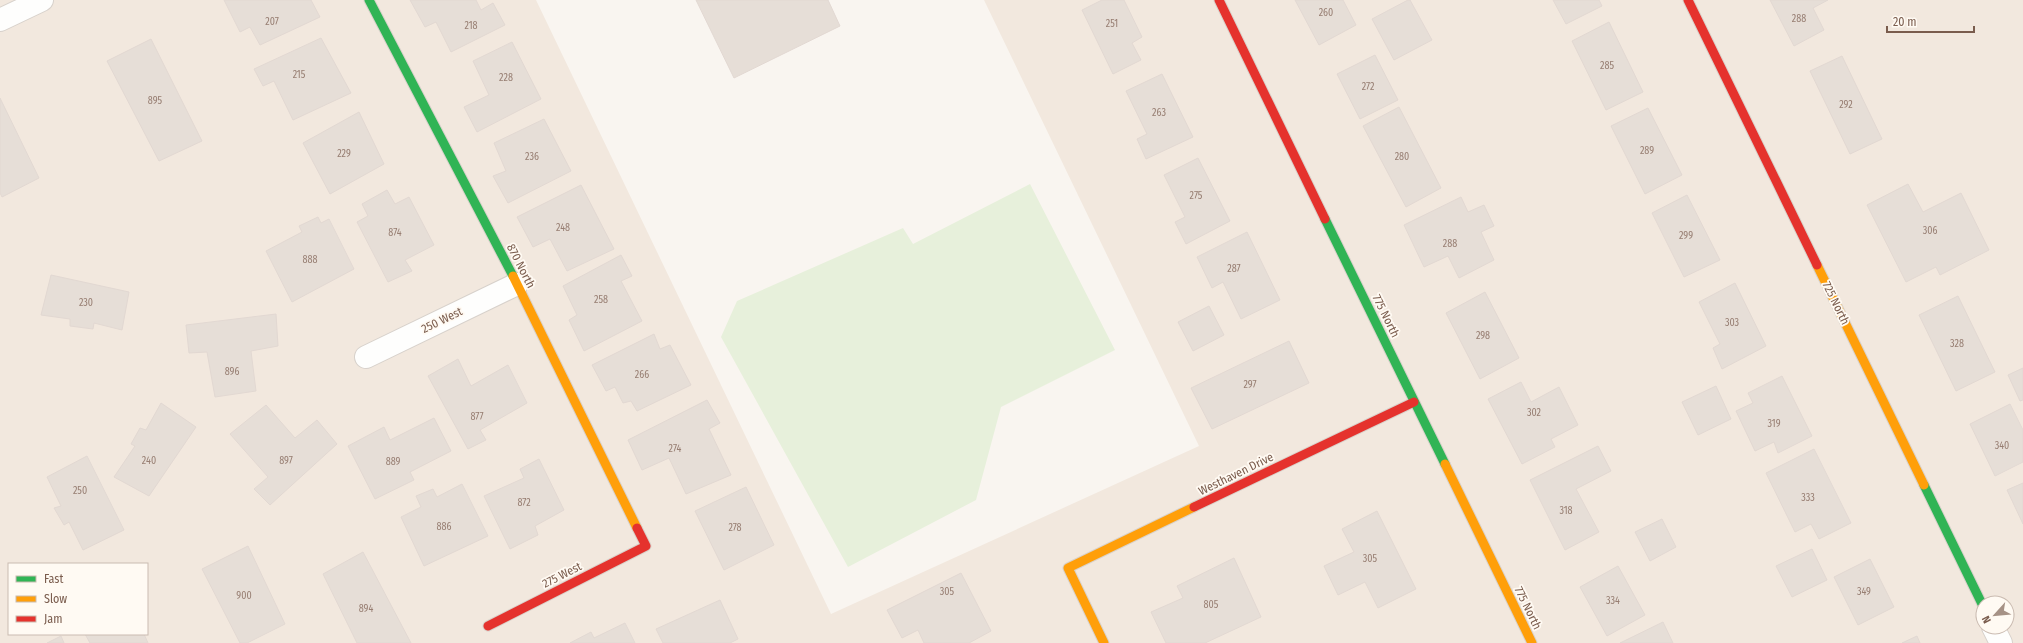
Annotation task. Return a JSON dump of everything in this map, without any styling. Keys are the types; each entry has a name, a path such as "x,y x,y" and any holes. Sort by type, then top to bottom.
{"street":[{"name":"870 North","path":"369,0 517,284 646,546"},
{"name":"775 North","path":"1219,0 1532,643"},
{"name":"725 North","path":"1688,0 1978,595"},
{"path":"0,20 35,1"},
{"name":"250 West","path":"366,357 517,284"},
{"name":"Westhaven Drive","path":"1104,643 1068,568 1414,402"},
{"name":"275 West","path":"488,626 646,546"}],"shaded area":[{"path":"0,0 536,0 831,614 1199,446 984,0 2023,0 2023,643 0,643"}],"green space":[{"path":"1030,184 1115,350 1001,407 976,500 848,567 721,337 737,301 903,228 913,244"}],"building":[{"path":"224,0 311,0 320,17 260,45 250,27 240,32"},
{"path":"410,0 476,0 481,10 493,3 505,25 451,52 436,22 425,27"},
{"path":"696,0 828,0 840,26 734,78"},
{"path":"1102,0 1124,0 1142,37 1132,43 1141,60 1113,74 1082,10"},
{"path":"1295,0 1343,0 1356,25 1319,45"},
{"path":"1410,0 1432,40 1394,60 1372,19"},
{"path":"1553,0 1599,0 1602,6 1566,24"},
{"path":"1770,0 1828,0 1813,8 1824,30 1794,46"},
{"path":"1609,22 1643,92 1606,110 1572,41"},
{"path":"321,38 351,93 293,120 274,81 263,86 254,69"},
{"path":"151,39 202,141 159,161 107,61"},
{"path":"512,42 541,99 477,132 464,107 489,95 473,61"},
{"path":"1375,55 1398,100 1360,119 1337,74"},
{"path":"1842,56 1882,139 1850,154 1810,71"},
{"path":"1162,74 1193,137 1146,159 1137,139 1147,134 1126,91"},
{"path":"0,98 39,178 2,197 0,193"},
{"path":"1399,107 1441,188 1406,207 1363,126"},
{"path":"1648,108 1682,175 1645,194 1611,126"},
{"path":"359,112 384,164 330,194 303,143"},
{"path":"544,119 571,171 508,203 493,176 506,171 494,143"},
{"path":"1198,158 1230,221 1186,244 1175,222 1185,217 1164,175"},
{"path":"1908,184 1923,212 1961,193 1989,250 1940,275 1936,267 1906,282 1867,205"},
{"path":"581,185 614,249 567,271 550,239 533,247 517,217"},
{"path":"387,190 395,204 409,197 434,245 405,260 412,271 388,282 357,222 368,216 362,204"},
{"path":"1687,195 1720,260 1684,277 1652,213"},
{"path":"1461,197 1468,212 1484,205 1494,226 1481,232 1494,260 1459,278 1448,256 1424,267 1404,225"},
{"path":"318,217 321,223 329,219 354,269 292,302 266,251 302,232 299,226"},
{"path":"1247,232 1280,300 1241,319 1223,282 1212,288 1197,257"},
{"path":"621,255 632,276 621,281 642,321 584,351 569,320 577,315 563,286"},
{"path":"51,275 129,292 122,330 94,323 93,329 70,326 70,319 41,315"},
{"path":"1735,283 1766,346 1722,369 1713,348 1720,344 1699,302"},
{"path":"1485,292 1519,358 1480,379 1446,313"},
{"path":"1958,296 1995,372 1956,391 1919,315"},
{"path":"1209,306 1224,335 1193,351 1178,322"},
{"path":"276,314 278,346 251,351 256,391 215,397 207,352 189,353 186,325"},
{"path":"654,334 660,349 670,345 691,385 637,411 631,401 623,403 615,387 606,391 592,365"},
{"path":"1289,341 1309,383 1212,429 1191,388"},
{"path":"458,359 471,386 508,365 527,403 480,430 486,440 468,449 428,376"},
{"path":"2023,368 2023,400 2020,401 2008,375"},
{"path":"1782,376 1812,436 1778,453 1774,442 1755,451 1736,411 1753,403 1748,393"},
{"path":"1521,382 1531,402 1559,387 1578,425 1551,439 1555,447 1522,464 1488,399"},
{"path":"1716,386 1731,419 1698,435 1682,402"},
{"path":"707,400 720,423 709,429 731,475 686,494 669,458 642,470 628,440"},
{"path":"161,403 196,427 149,496 114,477 135,446 131,444 140,428 146,430"},
{"path":"2010,404 2023,430 2023,462 1995,476 1970,424"},
{"path":"266,405 295,438 317,420 337,444 270,505 254,489 268,477 230,434"},
{"path":"434,418 451,451 410,472 414,480 375,499 348,446 384,427 390,440"},
{"path":"1598,446 1611,471 1576,489 1599,532 1565,550 1530,480"},
{"path":"1814,449 1851,523 1819,539 1811,524 1795,532 1766,473"},
{"path":"87,456 124,530 83,550 69,522 64,525 54,508 61,506 47,477"},
{"path":"539,459 564,510 535,526 538,535 510,549 484,496 524,478 520,469"},
{"path":"2023,483 2023,524 2007,490"},
{"path":"462,484 488,536 424,566 401,517 421,507 416,496 433,489 437,497"},
{"path":"746,487 774,545 724,570 695,511"},
{"path":"1377,511 1416,589 1378,608 1365,582 1338,595 1324,566 1354,552 1342,529"},
{"path":"1662,519 1676,547 1650,561 1635,532"},
{"path":"248,546 285,624 247,643 240,643 202,569"},
{"path":"1812,549 1827,580 1792,597 1776,566"},
{"path":"363,552 411,643 357,643 323,574"},
{"path":"1234,558 1261,617 1205,643 1166,643 1151,612 1183,598 1177,586"},
{"path":"1870,559 1894,607 1858,625 1834,577"},
{"path":"1618,566 1645,615 1607,636 1580,587"},
{"path":"961,573 991,631 969,643 924,643 918,630 902,638 887,610"},
{"path":"720,600 738,639 730,643 663,643 656,629"},
{"path":"1663,622 1673,643 1620,643"},
{"path":"625,623 635,643 570,643 591,632 594,638"},
{"path":"86,635 144,635 148,643 90,643"},
{"path":"61,636 64,643 47,643"},
{"path":"1917,636 1920,643 1902,643"}],"traffic: fast":[{"path":"369,0 513,276"},
{"path":"1325,219 1445,464"},
{"path":"1924,485 1978,595"}],"traffic: slow":[{"path":"1817,265 1924,485"},
{"path":"513,276 637,528"},
{"path":"1445,464 1532,643"},
{"path":"1104,643 1068,568 1194,507"}],"traffic: jam":[{"path":"1219,0 1325,219"},
{"path":"1688,0 1817,265"},
{"path":"1194,507 1414,402"},
{"path":"488,626 646,546 637,528"}]}
